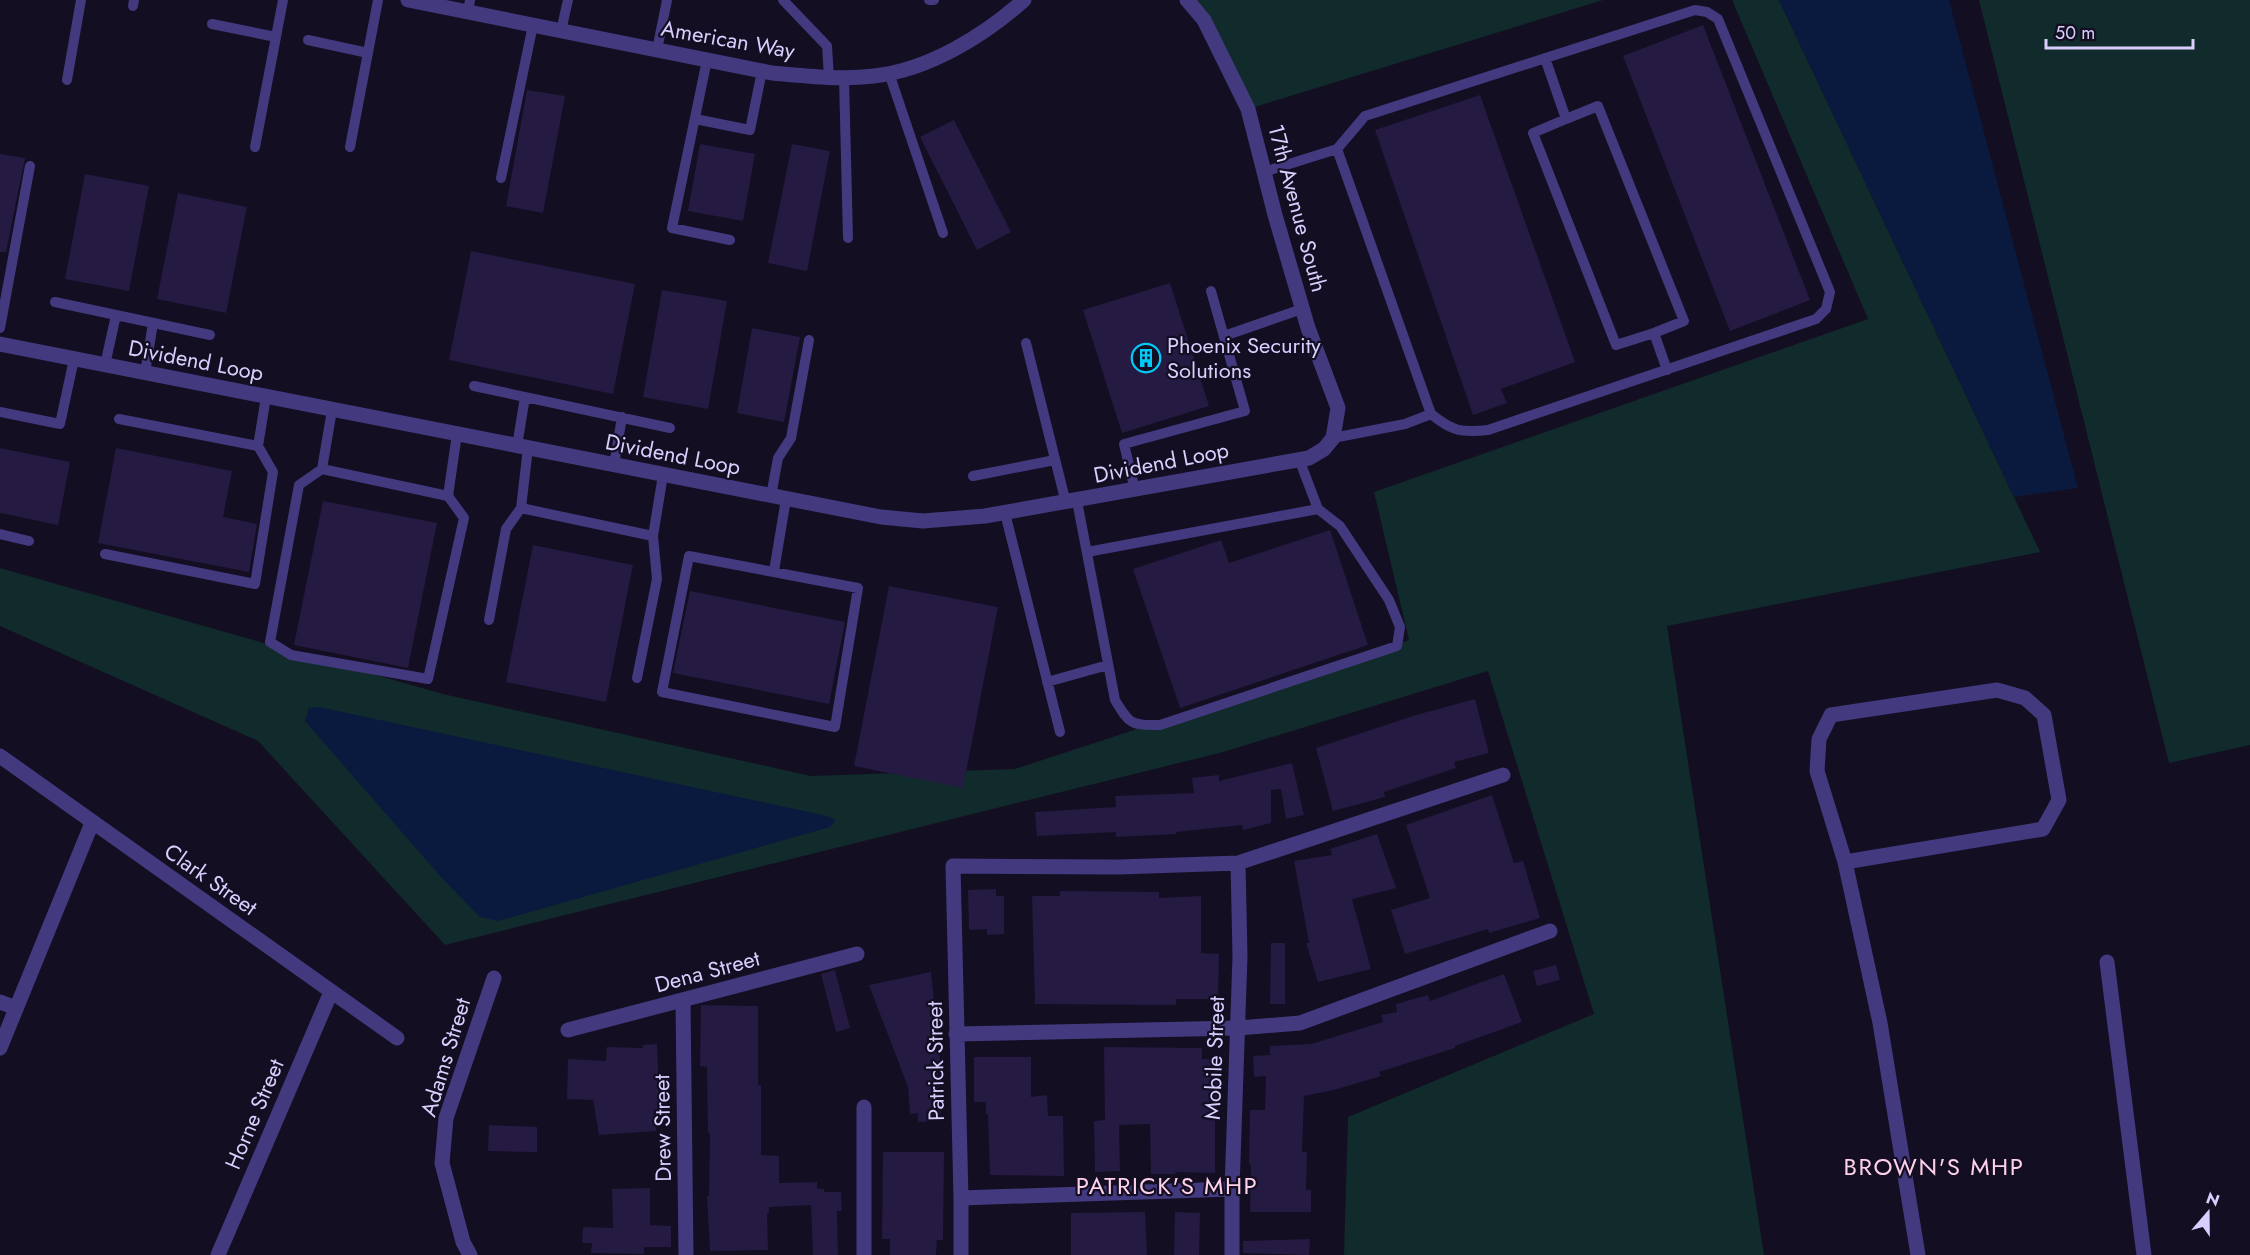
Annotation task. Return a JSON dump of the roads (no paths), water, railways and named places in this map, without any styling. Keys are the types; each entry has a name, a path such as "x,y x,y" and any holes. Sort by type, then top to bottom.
{"street":[{"name":"American Way","path":"408,0 469,6 533,25 762,71 837,78 875,76 917,65 969,42 1001,20 1023,0"},
{"name":"17th Avenue South","path":"1187,0 1204,20 1248,109 1302,309 1338,408 1333,438"},
{"name":"Dividend Loop","path":"0,344 881,518 923,521 1005,513 1309,458 1324,449 1333,438"},
{"path":"1845,862 2043,829 2059,800 2044,715 2025,698 1997,690 1831,715 1819,739 1817,771 1845,862 1880,1023 1918,1255"},
{"name":"Clark Street","path":"0,756 397,1038"},
{"path":"1238,863 1503,775"},
{"path":"0,1048 93,823"},
{"name":"Patrick Street","path":"961,1255 953,866 1119,867 1238,863"},
{"name":"Mobile Street","path":"1232,1255 1240,956 1238,863"},
{"path":"956,1034 1238,1028 1300,1023 1550,931"},
{"name":"Dena Street","path":"568,1030 857,954"},
{"path":"2107,962 2144,1255"},
{"name":"Adams Street","path":"470,1255 463,1242 442,1163 446,1118 494,978"},
{"name":"Horne Street","path":"218,1255 330,992"},
{"name":"Drew Street","path":"683,1001 686,1255"},
{"path":"0,1002 16,1008"},
{"path":"864,1107 864,1255"},
{"path":"961,1198 1232,1189"}],"lane":[{"path":"67,80 81,0"},
{"path":"255,147 284,0"},
{"path":"350,147 378,0"},
{"path":"561,31 568,0"},
{"path":"657,50 667,0"},
{"path":"783,0 827,46 837,78 848,238"},
{"path":"929,0 934,0"},
{"path":"1264,172 1337,148 1365,116 1695,10 1707,12 1718,19 1830,292 1826,309 1816,319 1488,430 1466,433 1447,426 1431,414 1337,148"},
{"path":"212,24 276,37"},
{"path":"501,178 533,25"},
{"path":"308,40 368,52"},
{"path":"1545,58 1566,119"},
{"path":"707,60 672,228 730,240"},
{"path":"695,119 750,130 762,71"},
{"path":"889,73 943,233"},
{"path":"1598,106 1684,321 1616,345 1533,133 1566,119 1598,106"},
{"path":"0,328 30,166"},
{"path":"1135,490 1124,444 1245,411 1211,291"},
{"path":"55,302 210,335"},
{"path":"1224,336 1302,309"},
{"path":"105,365 116,315"},
{"path":"145,373 153,323"},
{"path":"1654,333 1666,370"},
{"path":"774,571 779,498 778,458 791,438 809,340"},
{"path":"1026,343 1055,460 1087,552 1115,700 1128,721 1140,725 1160,725 1397,646 1401,627 1389,600 1340,526 1318,509 1299,459"},
{"path":"0,412 60,424 74,359"},
{"path":"474,386 670,428"},
{"path":"105,554 255,584 273,472 258,446 266,397"},
{"path":"489,620 506,529 521,508 525,397"},
{"path":"322,470 332,410"},
{"path":"1333,438 1405,424 1431,414"},
{"path":"614,465 622,417"},
{"path":"119,419 258,446"},
{"path":"448,496 457,434"},
{"path":"973,476 1055,460"},
{"path":"322,470 448,496 464,518 428,679 291,655 270,642 299,485 322,470"},
{"path":"637,678 657,579 653,536 663,475"},
{"path":"521,508 653,536"},
{"path":"1087,552 1318,509"},
{"path":"1005,513 1060,732"},
{"path":"0,534 28,541"},
{"path":"689,556 774,571 858,588 835,727 662,692 689,556"},
{"path":"1047,682 1108,664"}],"water":[{"path":"1779,0 1949,0 2078,488 2014,497"},
{"path":"319,707 827,816 835,820 830,827 498,921 480,917 442,878 305,721 309,708"}],"place":[{"name":"Phoenix Security Solutions","path":"1146,358"}],"district":[{"name":"BROWN'S MHP","path":"1934,1166"},
{"name":"PATRICK'S MHP","path":"1167,1185"}]}
